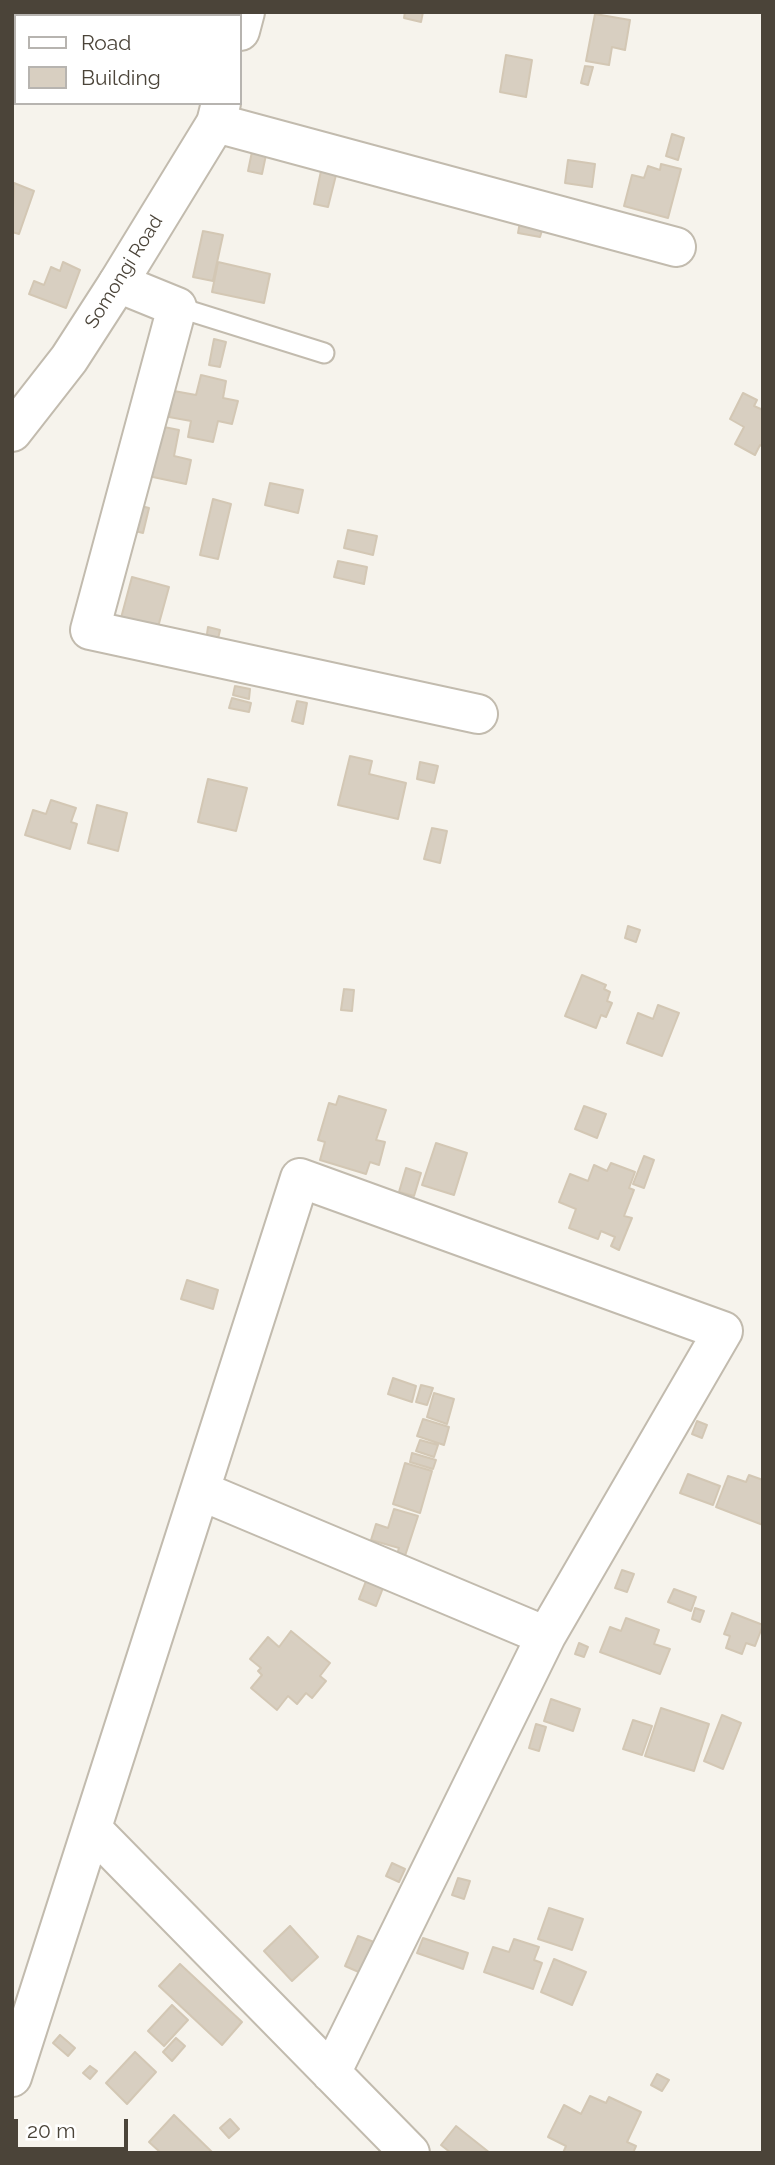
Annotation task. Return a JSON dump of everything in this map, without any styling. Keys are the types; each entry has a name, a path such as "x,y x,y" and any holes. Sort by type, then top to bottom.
{"street":[{"path":"218,113 676,247"},
{"name":"Somongi Road","path":"12,432 69,359 118,283 218,113"},
{"path":"118,283 177,307 90,630 478,715"},
{"path":"12,2077 300,1178 723,1331 545,1636 331,2073"},
{"path":"201,1491 545,1636"},
{"path":"92,1829 410,2153"}],"lane":[{"path":"177,307 324,353"}],"building":[{"path":"405,12 423,12 421,22 404,18"},
{"path":"595,14 630,20 625,50 612,47 609,65 586,61"},
{"path":"506,55 532,60 526,97 500,92"},
{"path":"585,66 593,67 588,85 581,83"},
{"path":"672,134 684,138 678,160 666,156"},
{"path":"253,147 267,150 262,174 248,171"},
{"path":"568,160 595,164 592,187 565,183"},
{"path":"661,164 681,169 668,218 624,206 632,175 644,178 648,166 660,170"},
{"path":"321,171 336,175 328,207 314,204"},
{"path":"14,183 34,191 19,234 12,232"},
{"path":"520,222 543,227 540,237 518,233"},
{"path":"203,231 223,235 213,281 193,277"},
{"path":"63,262 80,270 66,308 29,294 34,281 44,285 51,267 60,271"},
{"path":"218,262 270,274 264,303 212,292"},
{"path":"214,339 226,342 220,367 209,365"},
{"path":"201,375 226,381 223,398 238,401 232,424 218,421 213,442 188,437 191,421 169,417 174,391 196,395"},
{"path":"743,393 757,400 754,406 763,410 763,447 760,445 755,455 735,444 744,427 730,419"},
{"path":"159,426 179,430 174,456 191,460 186,484 148,476"},
{"path":"270,483 303,490 298,513 265,505"},
{"path":"213,499 231,504 218,559 200,555"},
{"path":"137,505 149,508 143,533 131,530"},
{"path":"348,530 377,536 373,555 344,548"},
{"path":"338,561 367,567 364,584 334,577"},
{"path":"132,577 169,587 158,627 121,618"},
{"path":"208,627 220,630 217,643 206,641"},
{"path":"235,686 250,689 249,699 233,695"},
{"path":"232,698 251,703 249,712 229,708"},
{"path":"297,701 307,703 303,724 292,721"},
{"path":"350,756 372,761 369,774 406,783 398,819 338,805"},
{"path":"420,762 438,766 434,783 417,779"},
{"path":"208,779 247,788 236,831 198,822"},
{"path":"51,800 76,808 71,822 77,824 70,849 25,835 33,810 46,814"},
{"path":"97,805 127,813 118,851 88,843"},
{"path":"432,828 447,831 440,863 424,859"},
{"path":"628,926 640,930 636,942 625,938"},
{"path":"582,975 606,985 604,989 610,992 607,1001 612,1003 606,1017 601,1015 596,1028 565,1016"},
{"path":"344,989 354,990 352,1011 341,1010"},
{"path":"658,1005 679,1013 662,1056 627,1043 638,1013 653,1019"},
{"path":"339,1096 386,1110 376,1140 385,1142 379,1165 370,1162 366,1174 320,1160 325,1142 318,1140 329,1103 336,1105"},
{"path":"584,1106 606,1114 597,1138 575,1129"},
{"path":"436,1143 467,1153 454,1195 422,1185"},
{"path":"644,1156 654,1160 644,1188 633,1184"},
{"path":"611,1163 635,1172 629,1188 634,1190 624,1216 632,1218 619,1250 611,1246 615,1237 601,1231 598,1239 569,1228 576,1209 559,1202 570,1174 588,1181 594,1165 607,1171"},
{"path":"406,1168 421,1173 414,1196 399,1192"},
{"path":"187,1280 218,1290 213,1309 181,1299"},
{"path":"393,1378 416,1386 412,1402 388,1394"},
{"path":"421,1385 433,1388 427,1405 416,1402"},
{"path":"434,1393 454,1399 447,1424 427,1417"},
{"path":"423,1419 449,1427 444,1445 417,1436"},
{"path":"697,1421 707,1425 702,1438 692,1434"},
{"path":"420,1440 438,1445 434,1457 416,1451"},
{"path":"412,1453 436,1460 433,1469 410,1462"},
{"path":"405,1463 432,1471 420,1513 393,1504"},
{"path":"688,1474 720,1486 713,1505 680,1493"},
{"path":"749,1475 763,1480 763,1525 716,1507 728,1476 746,1482"},
{"path":"394,1509 418,1516 404,1559 396,1557 399,1548 371,1540 376,1524 388,1528"},
{"path":"622,1570 634,1574 627,1592 615,1588"},
{"path":"366,1581 383,1588 376,1606 359,1599"},
{"path":"674,1589 696,1597 691,1611 668,1602"},
{"path":"695,1608 704,1611 700,1622 692,1619"},
{"path":"732,1613 763,1625 755,1646 746,1643 742,1654 726,1648 730,1636 724,1634"},
{"path":"626,1618 659,1630 654,1644 670,1649 660,1674 600,1652 610,1627 621,1631"},
{"path":"291,1631 330,1663 320,1676 326,1681 312,1698 306,1693 297,1704 288,1696 277,1710 251,1688 262,1675 258,1671 261,1668 250,1659 268,1637 279,1647"},
{"path":"579,1643 588,1647 584,1657 575,1654"},
{"path":"551,1699 580,1709 573,1731 544,1721"},
{"path":"661,1708 709,1724 694,1771 645,1756"},
{"path":"722,1715 741,1723 723,1769 704,1761"},
{"path":"633,1720 652,1726 642,1755 623,1749"},
{"path":"536,1724 546,1727 539,1751 529,1748"},
{"path":"392,1863 405,1869 399,1882 386,1876"},
{"path":"458,1878 470,1881 464,1899 452,1895"},
{"path":"549,1908 583,1919 572,1950 538,1939"},
{"path":"290,1926 318,1957 292,1981 264,1951"},
{"path":"358,1936 374,1942 361,1973 345,1966"},
{"path":"423,1938 468,1953 463,1969 417,1953"},
{"path":"514,1939 539,1947 534,1960 542,1963 533,1989 484,1972 493,1947 509,1952"},
{"path":"554,1959 586,1972 572,2005 541,1992"},
{"path":"180,1964 242,2022 222,2045 159,1986"},
{"path":"172,2005 188,2020 164,2046 148,2031"},
{"path":"60,2035 75,2048 68,2056 53,2043"},
{"path":"176,2038 185,2046 172,2061 163,2052"},
{"path":"135,2052 156,2072 127,2104 106,2083"},
{"path":"90,2066 97,2071 90,2079 83,2073"},
{"path":"657,2074 669,2080 662,2091 651,2085"},
{"path":"590,2096 606,2103 609,2097 641,2112 627,2142 636,2146 633,2153 563,2153 566,2146 548,2137 564,2105 581,2114"},
{"path":"174,2115 213,2153 161,2153 149,2142"},
{"path":"230,2119 239,2129 229,2138 220,2128"},
{"path":"456,2126 490,2153 451,2153 441,2145"}]}
